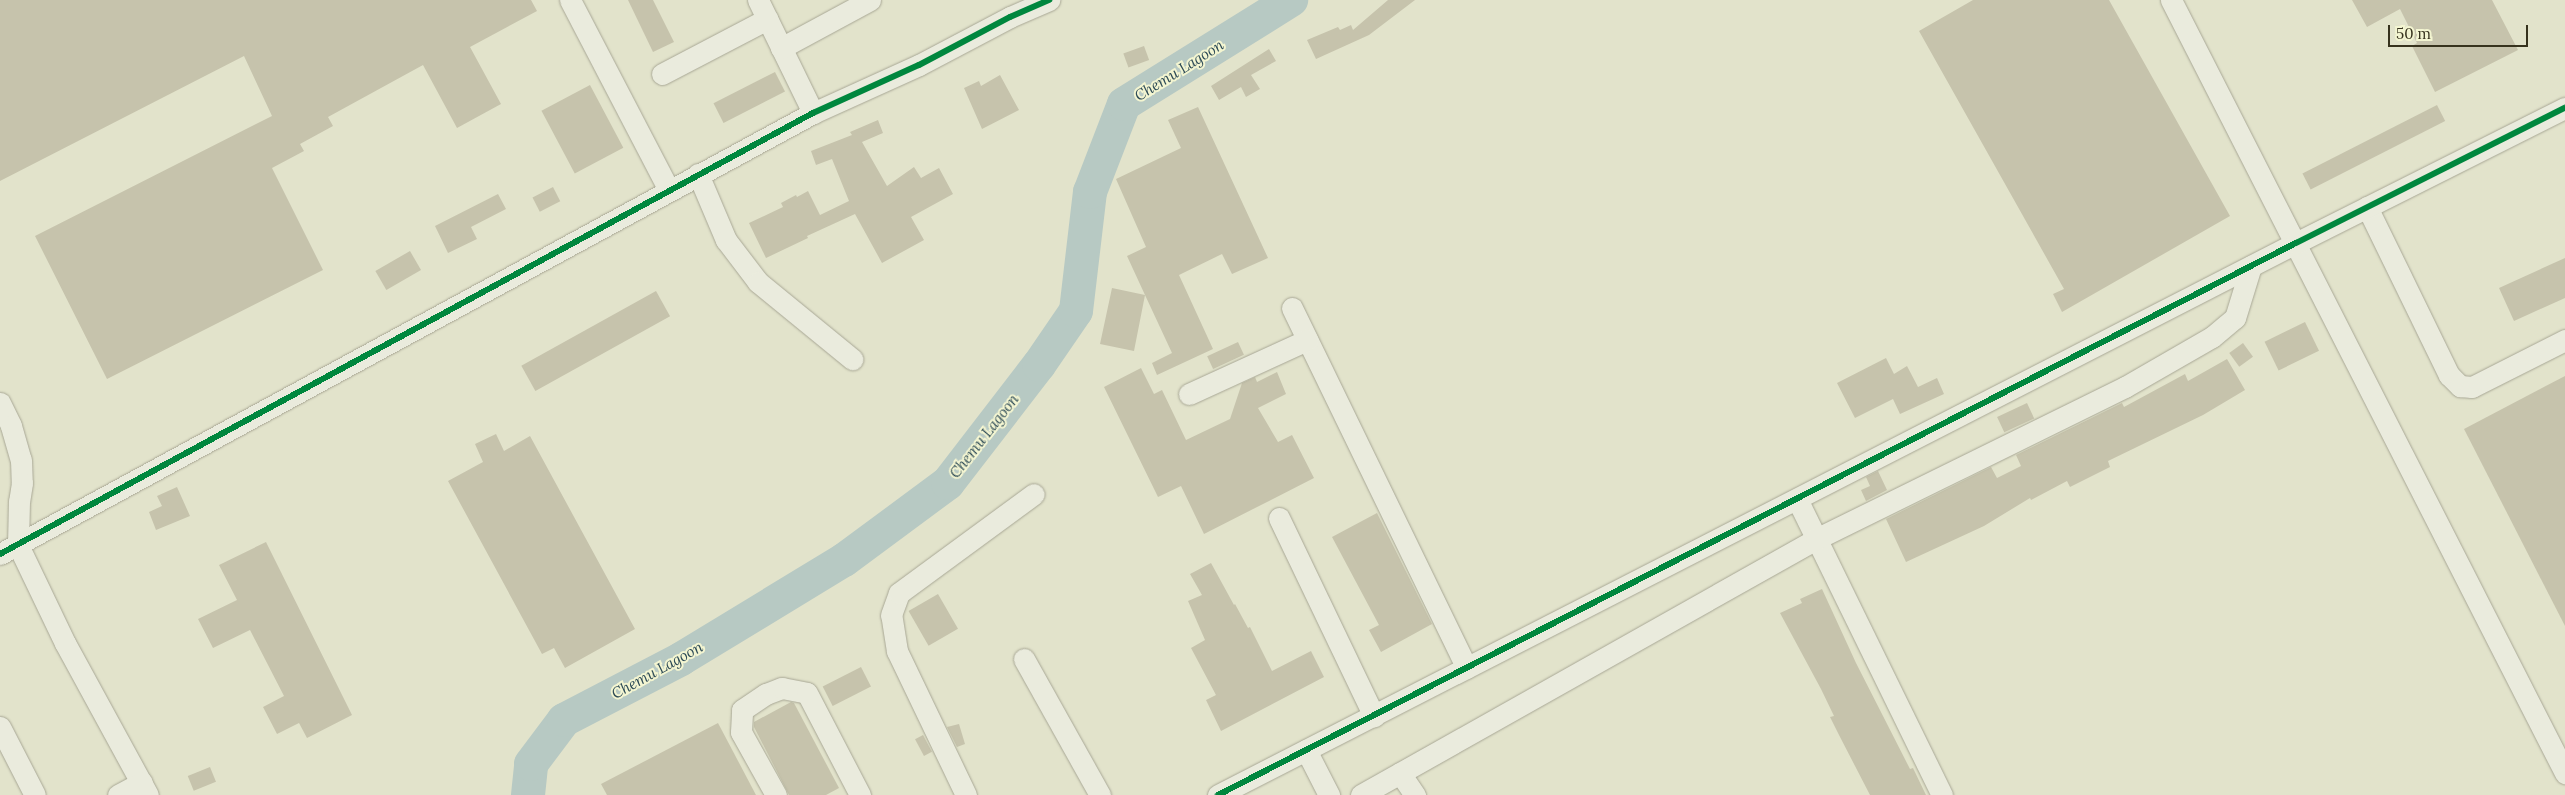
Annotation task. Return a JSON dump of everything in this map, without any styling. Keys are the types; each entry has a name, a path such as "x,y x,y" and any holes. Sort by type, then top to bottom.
{"street":[{"path":"570,0 669,190"},
{"path":"781,48 870,0"},
{"path":"9,550 813,113 919,65 1010,17 1049,0"},
{"path":"2172,0 2565,773"},
{"path":"662,74 762,9 813,113"},
{"path":"1218,795 2296,243 2565,108"},
{"path":"698,174 726,240 758,282 852,359"},
{"path":"2368,207 2449,375 2460,386 2472,387 2565,340"},
{"path":"1360,795 1816,539 2125,387 2212,337 2235,318 2251,266"},
{"path":"1292,308 1468,668"},
{"path":"1189,394 1307,340"},
{"path":"0,403 11,426 21,460 22,483 9,550 65,643 145,788 118,795"},
{"path":"966,795 897,650 891,615 899,593 1034,494"},
{"path":"1797,499 1942,795"},
{"path":"1279,518 1374,716"},
{"path":"1024,659 1100,795"},
{"path":"776,795 742,732 742,710 766,694 782,688 807,693 860,795"},
{"path":"0,727 35,795"},
{"path":"1306,750 1329,795"},
{"path":"1400,773 1414,795"}],"building":[{"path":"0,0 531,0 537,11 470,47 501,104 457,128 423,65 328,117 333,126 300,144 304,151 272,168 323,270 107,379 35,236 272,116 244,56 0,181"},
{"path":"628,0 653,0 674,42 653,52"},
{"path":"1388,0 1415,0 1369,35 1316,59 1307,40 1338,27 1340,30 1351,25 1353,30"},
{"path":"1973,0 2109,0 2230,216 2062,312 2053,294 2064,289 1919,31"},
{"path":"2352,0 2492,0 2518,50 2435,92 2412,46 2417,43 2400,9 2367,27"},
{"path":"1144,46 1149,60 1128,68 1123,54"},
{"path":"1269,49 1276,61 1251,75 1260,89 1246,97 1241,87 1219,100 1211,86"},
{"path":"775,72 785,92 724,123 714,103"},
{"path":"1000,75 1019,110 982,129 964,88 979,81 981,86"},
{"path":"590,85 623,148 575,174 541,111"},
{"path":"2437,105 2445,121 2311,190 2302,174"},
{"path":"1198,107 1268,258 1232,274 1222,254 1179,275 1213,349 1157,375 1152,363 1172,353 1127,256 1146,247 1116,179 1181,148 1168,120"},
{"path":"878,120 883,133 862,142 887,186 914,167 921,178 939,168 953,194 911,217 924,240 882,263 855,214 807,236 808,238 766,258 749,223 783,207 781,203 808,191 820,215 849,201 832,159 816,165 811,151 852,135 850,132"},
{"path":"553,187 560,201 540,212 533,197"},
{"path":"498,194 506,209 471,227 477,239 448,253 435,226"},
{"path":"410,251 421,270 386,290 375,271"},
{"path":"2565,258 2565,298 2514,321 2499,288"},
{"path":"1112,288 1145,295 1134,351 1100,344"},
{"path":"656,291 670,316 535,391 521,366"},
{"path":"2305,322 2319,351 2279,370 2265,342"},
{"path":"1238,342 1244,355 1213,369 1207,356"},
{"path":"2243,343 2253,357 2239,367 2229,353"},
{"path":"1886,358 1894,374 1907,366 1918,387 1937,378 1944,394 1900,414 1893,399 1855,418 1837,383"},
{"path":"2227,359 2245,390 2203,415 2108,461 2110,467 2070,487 2067,481 2031,500 2030,498 1984,526 1906,562 1886,519 1991,467 1997,478 2021,466 2016,455 2122,403 2124,407 2185,374 2188,381"},
{"path":"1141,368 1154,394 1162,390 1186,440 1230,419 1242,383 1255,377 1257,382 1277,372 1286,394 1258,408 1278,442 1292,435 1314,478 1204,534 1181,486 1158,497 1104,387"},
{"path":"2565,376 2565,626 2464,429"},
{"path":"2027,403 2034,418 2004,432 1997,417"},
{"path":"496,434 504,451 530,436 635,629 565,668 554,648 542,654 448,481 483,462 475,444"},
{"path":"1878,471 1887,490 1866,501 1861,490 1870,486 1866,477"},
{"path":"177,487 190,516 156,530 149,512 162,506 157,496"},
{"path":"1377,513 1432,624 1381,652 1369,630 1379,625 1332,537"},
{"path":"266,542 352,715 307,738 299,723 277,734 263,707 284,696 250,630 213,648 198,619 237,600 219,565"},
{"path":"1211,563 1248,628 1250,627 1272,671 1311,651 1324,677 1221,731 1206,700 1216,695 1191,648 1205,640 1188,601 1202,595 1190,574"},
{"path":"1822,589 1856,663 1910,769 1913,768 1926,795 1870,795 1839,735 1830,717 1834,716 1821,689 1780,613 1802,603 1800,599"},
{"path":"938,594 958,629 929,646 909,611"},
{"path":"861,667 871,687 833,706 823,687"},
{"path":"791,702 794,703 839,788 826,795 789,795 754,727 754,722"},
{"path":"718,723 756,795 607,795 601,784"},
{"path":"959,724 965,744 957,747 947,727"},
{"path":"923,735 932,752 924,756 915,739"},
{"path":"210,767 216,782 194,791 188,776"}],"waterway":[{"name":"Chemu Lagoon","path":"528,795 531,764 564,720 681,659 844,560 948,483 1039,365 1076,311 1090,192 1124,104 1291,0"}],"cycle path":[{"path":"0,554 813,113 919,65 1010,17 1049,0"},
{"path":"1218,795 2296,243 2565,108"}]}
